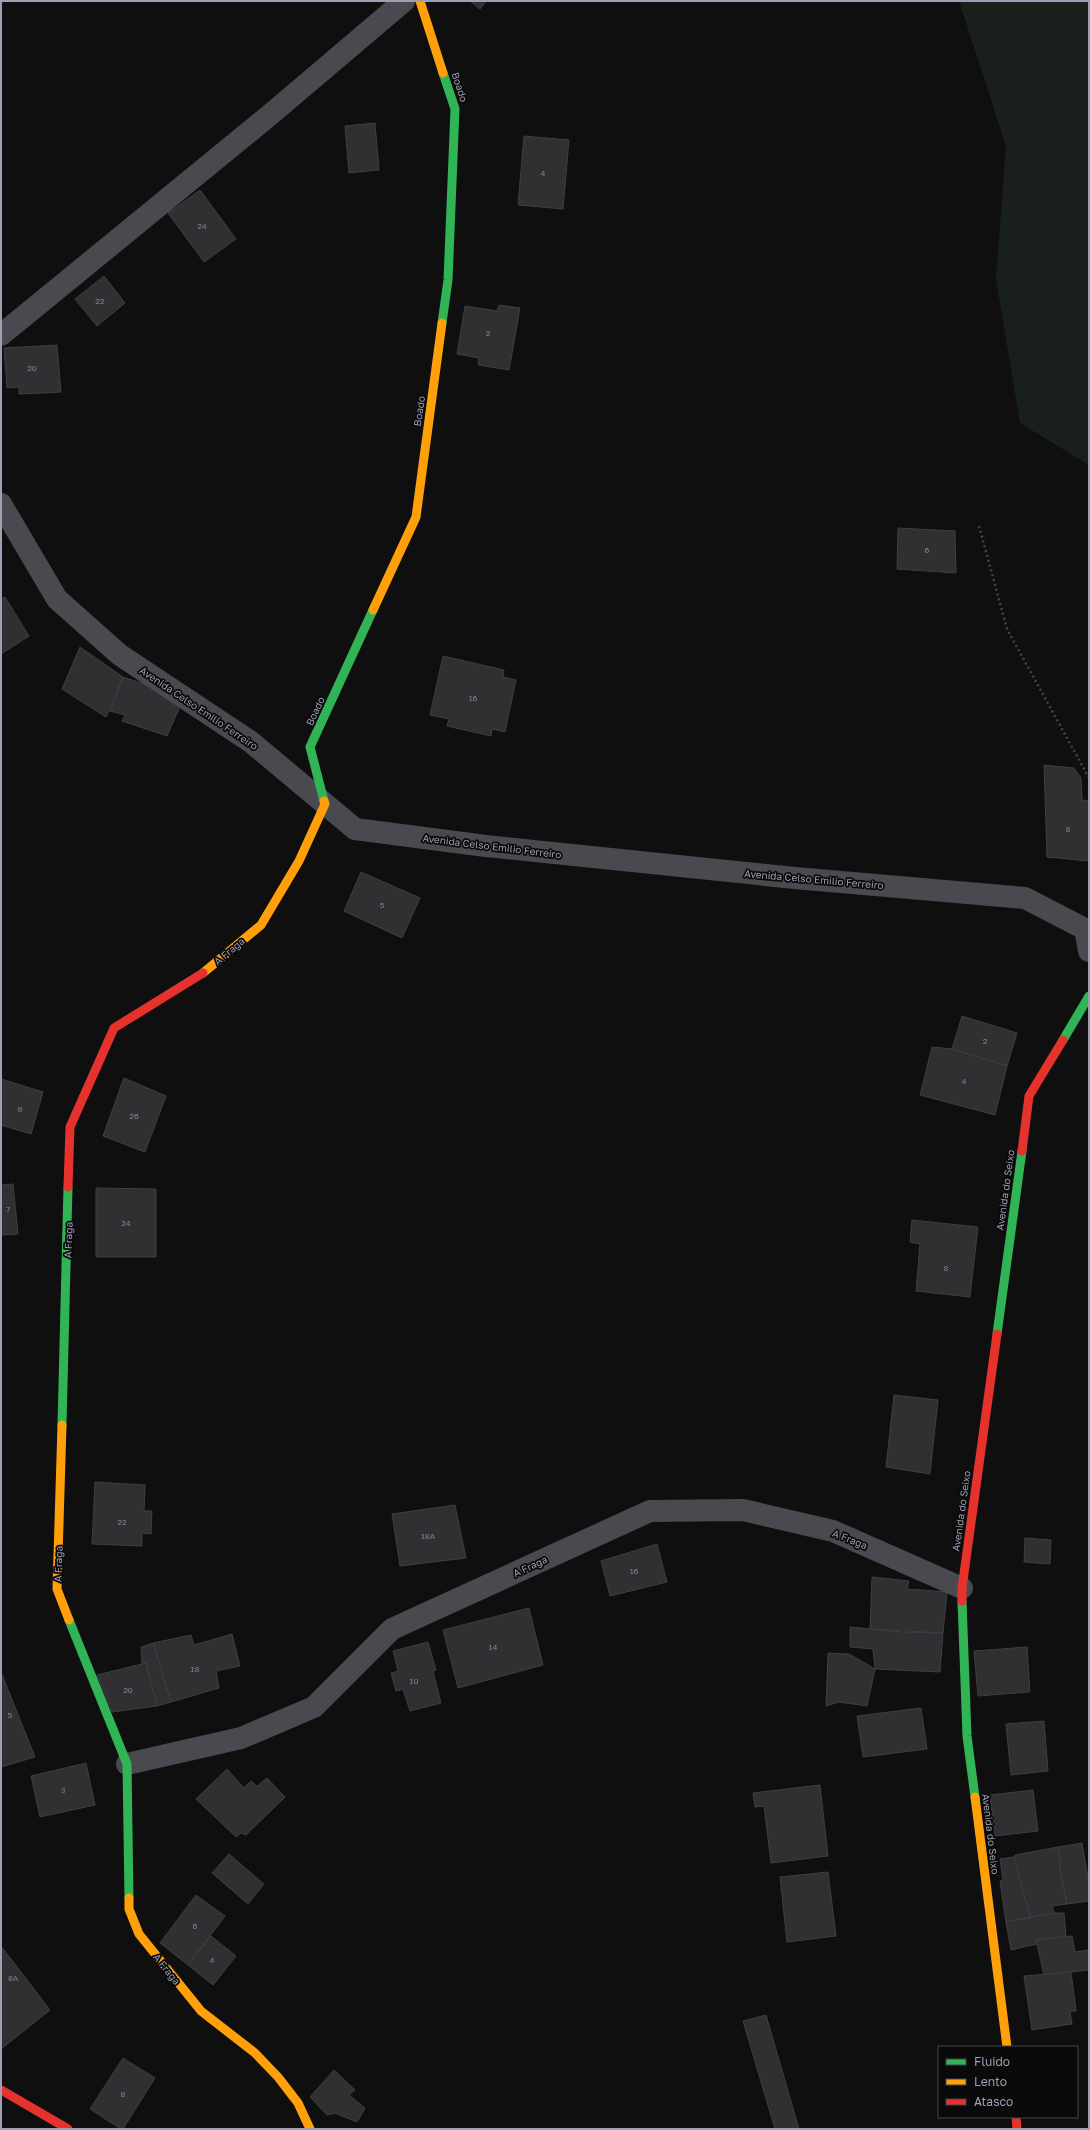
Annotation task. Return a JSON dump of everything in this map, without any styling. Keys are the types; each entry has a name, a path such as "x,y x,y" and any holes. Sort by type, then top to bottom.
{"street":[{"path":"1,335 271,114 404,1"},
{"name":"Boado","path":"325,804 310,747 416,517 448,280 456,109 420,1"},
{"name":"Avenida Celso Emilio Ferreiro","path":"1,504 57,599 120,655 251,742 355,829 486,846 795,878 1025,898 1084,929 1089,951"},
{"name":"A Fraga","path":"310,2129 298,2103 278,2077 255,2053 201,2011 139,1934 129,1909 127,1764 57,1589 70,1127 114,1028 199,976 261,925 299,862 325,804"},
{"name":"Avenida do Seixo","path":"1007,2046 967,1736 962,1588 1029,1096 1089,996"},
{"name":"A Fraga","path":"127,1764 241,1738 314,1707 392,1629 650,1511 743,1510 834,1531 962,1588"},
{"path":"1,2090 68,2129"},
{"path":"1016,2118 1017,2129"}],"path":[{"path":"979,526 1007,629 1089,778"}],"shaded area":[{"path":"959,1 1089,1 1089,465 1020,423 996,279 1006,146"}],"building":[{"path":"470,1 486,1 480,9"},
{"path":"375,123 379,170 349,173 345,126"},
{"path":"524,136 569,140 563,209 518,205"},
{"path":"200,190 236,239 204,262 168,213"},
{"path":"104,276 125,303 97,326 75,299"},
{"path":"499,305 520,308 509,370 478,365 479,358 457,354 465,306 497,311"},
{"path":"57,345 61,392 19,394 19,387 7,388 4,348"},
{"path":"898,528 955,531 956,573 897,569"},
{"path":"5,597 29,636 1,654 1,599"},
{"path":"80,647 123,677 106,717 62,689"},
{"path":"443,656 504,670 503,677 516,680 505,732 492,729 491,736 447,726 449,719 430,715"},
{"path":"123,677 162,690 181,704 167,736 122,721 125,715 110,711"},
{"path":"1044,765 1074,768 1081,778 1082,800 1089,801 1089,861 1047,857"},
{"path":"361,872 420,898 402,938 344,911"},
{"path":"962,1016 1017,1033 1007,1066 952,1049"},
{"path":"932,1047 952,1049 1007,1066 995,1115 920,1095"},
{"path":"124,1078 166,1096 145,1152 103,1136"},
{"path":"1,1079 43,1092 31,1134 1,1125"},
{"path":"13,1184 18,1234 1,1235 1,1185"},
{"path":"96,1188 156,1189 156,1257 96,1257"},
{"path":"912,1220 978,1227 970,1297 916,1291 920,1244 910,1242"},
{"path":"894,1395 938,1400 930,1474 886,1467"},
{"path":"95,1482 145,1485 144,1511 152,1511 151,1534 142,1533 142,1546 92,1544"},
{"path":"455,1505 466,1558 400,1566 392,1514"},
{"path":"1025,1538 1051,1540 1050,1564 1024,1562"},
{"path":"657,1544 667,1582 610,1596 601,1561"},
{"path":"872,1577 909,1581 907,1589 947,1592 943,1633 870,1629"},
{"path":"529,1608 543,1665 458,1688 443,1630"},
{"path":"850,1627 902,1632 943,1633 940,1672 875,1669 873,1649 850,1647"},
{"path":"232,1634 240,1666 216,1671 219,1688 171,1702 153,1643 191,1635 194,1645"},
{"path":"428,1642 436,1670 433,1671 441,1703 410,1711 403,1689 396,1691 391,1673 398,1671 393,1651"},
{"path":"153,1643 171,1702 157,1706 146,1663 142,1664 141,1647"},
{"path":"1027,1647 1030,1692 978,1696 974,1651"},
{"path":"828,1653 849,1654 875,1669 867,1706 839,1702 826,1706"},
{"path":"146,1663 157,1706 112,1712 97,1675"},
{"path":"1,1672 35,1757 1,1767"},
{"path":"921,1708 927,1749 863,1757 857,1716"},
{"path":"1044,1721 1048,1771 1011,1775 1006,1724"},
{"path":"86,1763 95,1805 40,1817 31,1776"},
{"path":"227,1769 244,1788 251,1781 257,1786 267,1778 285,1797 246,1835 241,1833 236,1837 196,1799"},
{"path":"820,1785 828,1856 771,1863 764,1806 755,1807 753,1793"},
{"path":"1033,1790 1038,1831 995,1836 990,1795"},
{"path":"1082,1843 1089,1884 1089,1901 1067,1904 1059,1865 1061,1864 1058,1847"},
{"path":"1058,1847 1061,1864 1059,1865 1067,1904 1052,1906 1054,1913 1030,1917 1014,1857 1015,1855"},
{"path":"229,1854 264,1884 248,1904 212,1873"},
{"path":"1014,1857 1030,1917 1006,1922 1000,1881 1003,1880 1000,1859"},
{"path":"828,1872 836,1936 787,1942 780,1877"},
{"path":"196,1895 225,1916 188,1965 160,1943"},
{"path":"1054,1913 1064,1913 1066,1937 1036,1940 1037,1944 1011,1950 1006,1922"},
{"path":"211,1936 236,1956 213,1985 188,1965"},
{"path":"1072,1936 1075,1952 1089,1950 1089,1970 1044,1975 1036,1940"},
{"path":"1,1946 50,2010 1,2049"},
{"path":"1071,1972 1076,2011 1070,2011 1072,2024 1032,2030 1024,1976"},
{"path":"766,2015 799,2129 775,2129 743,2021"},
{"path":"123,2058 155,2078 123,2129 121,2129 90,2109"},
{"path":"334,2070 355,2090 349,2095 365,2108 357,2122 335,2113 327,2115 310,2097"}],"traffic: fast":[{"path":"442,323 448,280 455,109 443,73"},
{"path":"324,801 310,747 373,610"},
{"path":"1063,1040 1089,996"},
{"path":"997,1334 1022,1151"},
{"path":"62,1425 68,1187"},
{"path":"962,1601 967,1736 975,1797"},
{"path":"69,1620 127,1764 129,1898"}],"traffic: slow":[{"path":"420,1 443,73"},
{"path":"373,610 416,517 442,323"},
{"path":"203,973 261,925 299,861 325,804 324,801"},
{"path":"62,1425 57,1589 69,1620"},
{"path":"975,1797 1007,2046"},
{"path":"129,1898 129,1909 139,1934 201,2011 255,2053 278,2077 298,2103 310,2129"}],"traffic: jam":[{"path":"68,1187 70,1127 114,1028 203,973"},
{"path":"1022,1151 1029,1096 1063,1040"},
{"path":"962,1601 962,1588 997,1334"},
{"path":"1,2090 68,2129"},
{"path":"1016,2118 1017,2129"}]}
